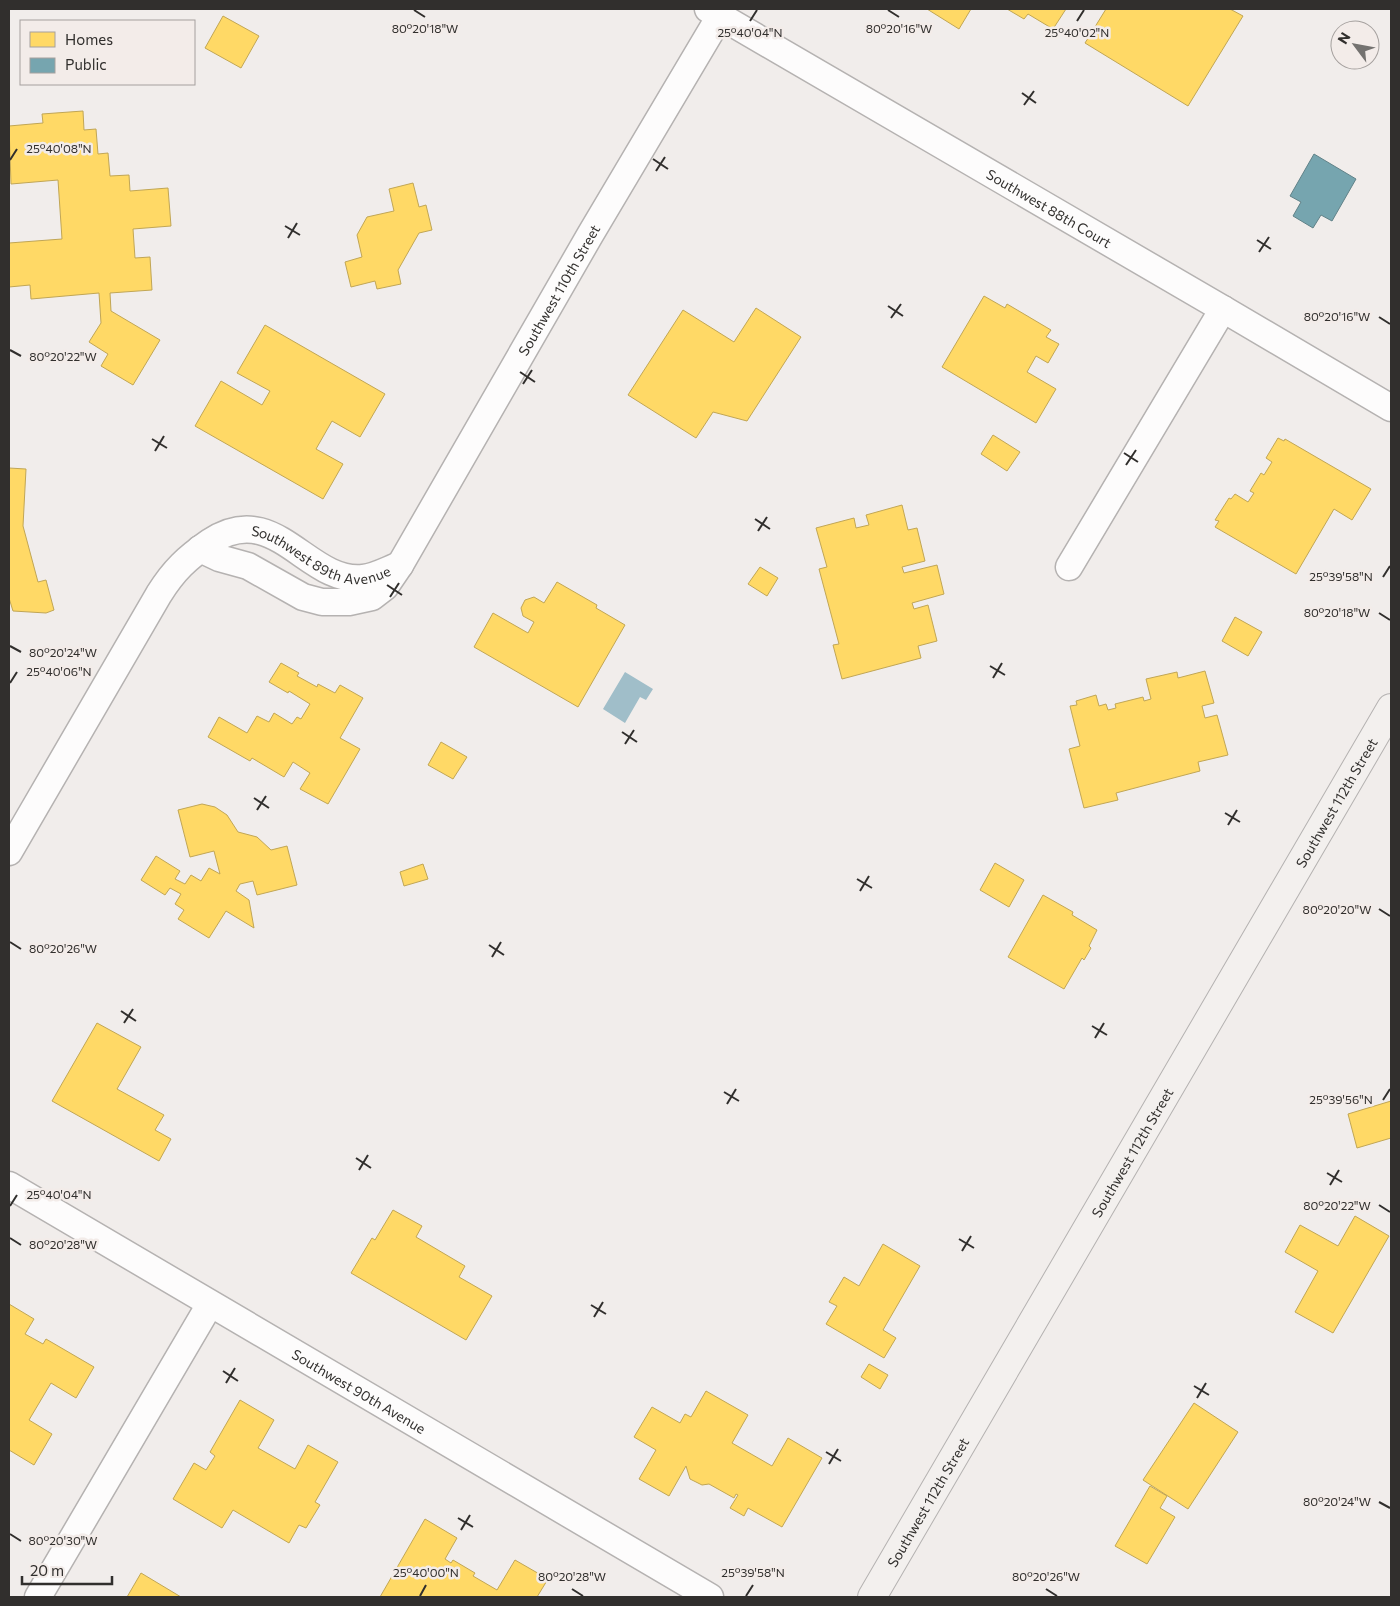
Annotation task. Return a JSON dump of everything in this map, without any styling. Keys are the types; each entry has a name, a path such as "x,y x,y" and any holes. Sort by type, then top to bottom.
{"main road":[{"name":"Southwest 112th Street","path":"872,1597 1391,708"}],"street":[{"name":"Southwest 88th Court","path":"714,12 1391,408"},
{"name":"Southwest 110th Street","path":"400,565 590,235 714,12"},
{"path":"1069,568 1223,308"},
{"name":"Southwest 89th Avenue","path":"200,549 221,535 237,529 251,529 270,535 327,569 343,576 364,578 400,565"},
{"path":"9,852 163,587 188,558 200,549"},
{"name":"Southwest 89th Avenue","path":"200,549 219,558 248,566 303,597 322,602 349,602 372,597 385,588 400,565"},
{"name":"Southwest 90th Avenue","path":"9,1185 710,1597"},
{"path":"38,1597 210,1304"}],"water":[{"path":"625,672 653,689 646,700 640,697 625,723 603,709"}],"building: Homes":[{"path":"927,9 971,9 959,29"},
{"path":"1007,9 1066,9 1053,29 1028,14 1024,19"},
{"path":"1106,9 1230,9 1243,16 1188,106 1085,43"},
{"path":"223,16 259,36 241,68 205,48"},
{"path":"83,111 84,130 96,129 98,154 108,153 110,176 129,175 130,191 168,188 171,226 133,229 135,258 150,257 152,290 110,293 111,311 160,340 133,385 101,366 108,354 89,342 101,323 99,293 31,299 30,285 9,287 9,243 62,239 58,180 11,184 9,126 43,123 42,114"},
{"path":"413,183 419,207 426,205 432,230 419,233 398,270 401,284 377,289 375,281 351,287 345,262 362,257 357,235 367,217 394,211 389,189"},
{"path":"984,296 1005,308 1007,304 1051,330 1046,337 1059,344 1048,363 1036,356 1027,372 1056,389 1036,423 942,367"},
{"path":"756,308 801,337 747,421 713,412 696,438 628,395 683,310 734,342"},
{"path":"265,325 385,394 360,437 332,421 316,449 343,464 323,499 195,426 221,381 262,405 270,391 237,373"},
{"path":"993,435 1020,452 1007,471 981,454"},
{"path":"1278,438 1284,441 1285,439 1371,489 1352,520 1334,509 1296,574 1215,527 1219,521 1215,520 1229,498 1231,499 1235,494 1248,502 1254,493 1250,491 1261,473 1264,475 1272,462 1266,458"},
{"path":"9,468 26,469 23,526 38,582 46,580 54,610 46,613 13,611 9,598"},
{"path":"902,505 908,530 917,528 925,561 902,567 904,573 937,565 944,594 912,603 914,609 928,605 937,641 918,646 921,658 842,679 833,645 839,644 819,569 827,567 816,528 854,518 856,528 869,525 866,515"},
{"path":"760,567 778,578 767,596 748,584"},
{"path":"557,582 597,605 596,608 625,625 578,707 474,647 493,613 528,633 534,622 523,616 521,608 525,600 534,597 544,603"},
{"path":"1235,617 1262,632 1248,656 1222,641"},
{"path":"281,663 299,673 297,676 317,687 318,684 335,693 340,685 363,698 340,738 360,749 328,804 300,789 310,773 293,762 284,777 252,758 250,761 208,737 219,717 247,733 257,716 269,722 274,713 292,724 297,717 301,719 310,704 289,691 288,693 269,682"},
{"path":"1205,671 1214,703 1202,706 1205,718 1217,715 1228,755 1198,762 1200,771 1116,793 1118,800 1084,808 1069,749 1080,746 1070,706 1077,705 1076,701 1096,695 1099,706 1106,704 1108,710 1116,708 1115,704 1143,697 1144,701 1151,699 1146,679 1177,672 1178,678"},
{"path":"441,742 467,757 453,779 428,765"},
{"path":"202,804 215,807 227,815 238,832 257,837 271,850 287,846 297,885 257,895 253,881 240,884 236,891 249,900 254,928 226,911 209,938 178,919 184,910 175,904 181,894 170,888 165,895 141,880 156,856 180,871 175,879 185,884 191,875 201,881 209,868 220,874 214,851 190,857 178,810"},
{"path":"995,863 1024,880 1009,907 980,890"},
{"path":"423,864 428,879 404,886 400,872"},
{"path":"1043,895 1073,912 1072,915 1097,930 1089,946 1091,948 1084,960 1082,958 1064,989 1008,957"},
{"path":"97,1023 141,1047 117,1089 164,1115 155,1130 171,1139 159,1161 52,1101"},
{"path":"1391,1101 1391,1138 1357,1148 1348,1114"},
{"path":"393,1210 422,1226 416,1237 465,1266 459,1277 492,1296 466,1340 351,1273 372,1238 375,1240"},
{"path":"1355,1216 1389,1236 1333,1333 1295,1312 1318,1271 1285,1252 1300,1225 1338,1246"},
{"path":"883,1244 920,1266 883,1330 896,1338 884,1358 826,1324 837,1306 829,1302 844,1277 859,1286"},
{"path":"9,1304 34,1319 25,1334 43,1344 46,1339 94,1367 76,1398 51,1383 29,1420 52,1434 34,1465 9,1450"},
{"path":"869,1364 888,1375 880,1389 861,1377"},
{"path":"706,1391 748,1415 732,1443 772,1466 788,1438 822,1458 782,1527 748,1508 744,1516 730,1508 738,1495 736,1494 734,1498 709,1484 702,1485 690,1479 686,1466 669,1496 639,1479 656,1450 634,1437 652,1407 680,1423 685,1414 691,1417"},
{"path":"240,1400 274,1420 258,1448 295,1469 308,1445 338,1462 315,1502 320,1505 306,1528 299,1525 289,1543 233,1510 222,1528 173,1499 194,1463 206,1470 215,1456 210,1452"},
{"path":"1194,1403 1238,1432 1188,1509 1143,1480"},
{"path":"1150,1486 1167,1496 1160,1508 1175,1517 1147,1564 1115,1546"},
{"path":"425,1519 457,1538 445,1559 451,1563 453,1560 475,1573 473,1576 497,1590 515,1560 548,1579 537,1597 380,1597"},
{"path":"141,1573 181,1597 127,1597"}],"building: Public":[{"path":"1314,154 1356,179 1332,221 1321,215 1313,228 1293,216 1301,202 1290,196"}]}
